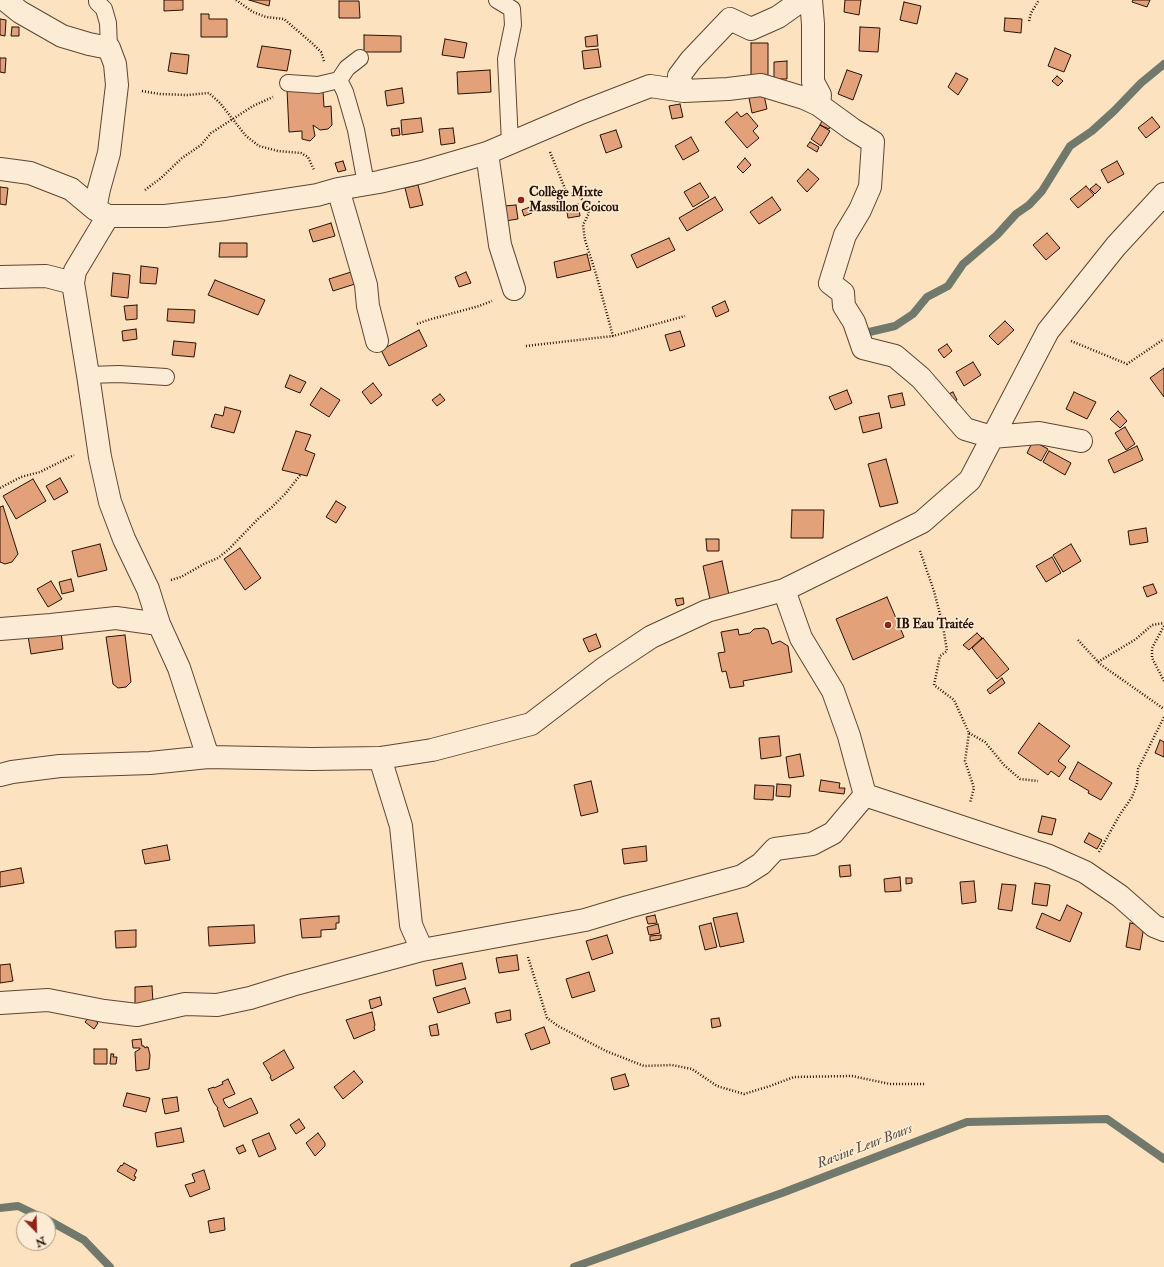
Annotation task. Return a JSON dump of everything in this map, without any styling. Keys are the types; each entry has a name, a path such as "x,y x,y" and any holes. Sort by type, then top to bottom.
{"street":[{"path":"5,0 20,12 62,36 89,44 112,58 117,85 109,153 99,189 101,213 74,271 73,283 100,457 110,502 124,539 148,589 159,624 179,668 208,757"},
{"path":"684,92 679,76 691,60 730,19 751,29 778,17 802,0"},
{"path":"811,0 813,24 813,82 820,95 819,105"},
{"path":"0,169 30,173 71,189 101,213 165,216 225,209 317,194 422,172 487,153 583,112 650,86 684,92 728,90 761,85 804,98 819,105 873,142 870,187 860,210 845,235 830,283 843,293 844,306 854,322 863,348 895,356 921,378 965,430 992,437 1039,433 1081,441"},
{"path":"487,153 500,245 514,289"},
{"path":"340,189 366,285 368,306 377,341"},
{"path":"0,775 60,766 150,763 208,757 312,759 380,758 432,750 531,724 603,669 651,638 707,611 784,590 922,522 970,480 1048,331 1116,246 1164,194"},
{"path":"0,277 46,276 73,283"},
{"path":"784,590 801,638 834,691 865,795"},
{"path":"0,629 51,626 116,618 159,624"},
{"path":"380,758 401,826 411,924 422,950"},
{"path":"865,795 1049,856 1085,872 1120,896 1154,926 1164,930"},
{"path":"0,1003 48,1000 104,1011 136,1015 185,1004 217,1005 250,998 292,985 422,950 584,920 742,876 761,864 776,848 812,844 833,833 865,795"}],"lane":[{"path":"97,0 97,2 104,9 108,23 112,58"},
{"path":"497,0 512,9 513,25 506,59 510,143"},
{"path":"288,83 318,85 339,80 347,68 360,58"},
{"path":"339,80 345,92 356,130 366,184"},
{"path":"88,375 119,374 166,377"}],"path":[{"path":"236,0 252,12 284,19 313,44 320,52 324,62 334,69 339,80"},
{"path":"1029,21 1031,13 1039,0"},
{"path":"112,58 125,78 141,91 160,94 208,93 220,103 246,136 259,146 278,151 301,154 308,157 315,172 328,178 340,189"},
{"path":"141,193 161,178 182,158 201,145 210,133 253,106 273,97 288,83"},
{"path":"541,130 566,191 578,195 585,203 589,213 583,225 585,240 613,336"},
{"path":"417,324 479,306 514,289"},
{"path":"526,346 613,336 685,316"},
{"path":"1048,331 1127,364 1164,339"},
{"path":"0,488 21,477 40,472 79,453 100,457"},
{"path":"148,589 181,577 218,558 229,550 259,518 286,493 300,474"},
{"path":"911,527 934,591 943,626 947,651 940,656 934,686 954,700 969,733 964,761 974,788 969,806 957,826"},
{"path":"1098,662 1132,642 1152,626 1164,623"},
{"path":"1164,626 1152,648 1152,658 1164,681"},
{"path":"1078,640 1098,662 1164,709"},
{"path":"1085,872 1099,852 1119,816 1132,797 1137,784 1138,769 1164,717"},
{"path":"969,733 985,742 1004,765 1020,779 1038,781"},
{"path":"508,935 527,954 547,1018 558,1026 606,1051 644,1066 672,1065 692,1068 717,1086 744,1094 794,1077 852,1076 890,1084 926,1084"}],"building":[{"path":"164,0 183,0 183,10 164,11"},
{"path":"249,0 270,0 269,6"},
{"path":"845,0 861,0 859,15 844,12"},
{"path":"1133,0 1150,0 1147,7 1132,2"},
{"path":"339,1 359,1 360,18 339,18"},
{"path":"904,2 921,6 917,24 900,20"},
{"path":"201,14 209,14 209,19 227,19 227,37 201,37"},
{"path":"1005,18 1022,19 1021,33 1004,31"},
{"path":"0,19 6,20 5,36 0,35"},
{"path":"12,27 19,27 19,36 11,36"},
{"path":"860,27 880,28 878,52 859,51"},
{"path":"364,35 401,36 401,52 364,52"},
{"path":"597,35 598,46 586,47 585,37"},
{"path":"445,39 467,43 464,58 442,55"},
{"path":"751,43 768,43 768,79 751,79"},
{"path":"262,46 291,50 287,71 257,67"},
{"path":"1055,48 1071,55 1064,72 1048,66"},
{"path":"598,49 601,67 584,69 582,51"},
{"path":"171,53 189,55 187,74 168,71"},
{"path":"0,58 6,58 5,73 0,72"},
{"path":"787,61 787,79 774,79 774,62"},
{"path":"490,70 491,92 458,94 457,72"},
{"path":"847,70 862,75 853,100 838,94"},
{"path":"956,73 968,79 958,95 948,87"},
{"path":"1057,76 1063,81 1058,86 1052,81"},
{"path":"402,88 404,103 387,106 385,91"},
{"path":"287,89 304,89 305,92 323,91 324,107 331,106 332,125 328,129 320,130 313,125 315,136 310,141 302,139 302,131 289,132"},
{"path":"764,95 767,109 752,113 749,98"},
{"path":"680,104 683,117 672,119 669,106"},
{"path":"737,112 741,117 747,113 758,126 753,131 759,138 747,148 725,122"},
{"path":"1152,117 1160,127 1146,138 1138,128"},
{"path":"421,118 423,132 402,135 401,120"},
{"path":"823,119 831,124 829,129 820,125"},
{"path":"820,125 830,131 821,146 811,139"},
{"path":"399,128 400,135 392,136 391,129"},
{"path":"453,128 455,143 441,145 439,129"},
{"path":"616,130 622,147 606,153 600,135"},
{"path":"691,137 699,151 683,160 675,146"},
{"path":"810,142 819,147 817,152 807,146"},
{"path":"745,158 751,165 743,173 737,167"},
{"path":"343,161 346,170 338,172 335,163"},
{"path":"1117,161 1124,174 1108,183 1101,170"},
{"path":"808,169 819,179 807,192 797,181"},
{"path":"700,183 709,197 693,207 684,192"},
{"path":"1096,184 1101,188 1095,194 1090,189"},
{"path":"418,185 423,205 410,208 405,188"},
{"path":"1086,186 1094,195 1078,208 1070,199"},
{"path":"0,187 8,188 6,205 0,204"},
{"path":"715,197 723,210 687,231 679,218"},
{"path":"772,197 781,210 759,224 750,212"},
{"path":"578,204 580,216 568,218 566,206"},
{"path":"516,205 518,219 505,221 504,206"},
{"path":"530,207 532,213 524,216 522,210"},
{"path":"331,223 335,236 313,242 309,230"},
{"path":"1047,233 1060,248 1046,260 1033,245"},
{"path":"669,238 675,250 637,268 631,255"},
{"path":"220,243 247,243 247,257 219,257"},
{"path":"587,254 591,270 557,278 554,262"},
{"path":"141,266 158,268 156,284 140,283"},
{"path":"351,272 355,284 333,291 329,279"},
{"path":"466,272 471,283 459,287 455,277"},
{"path":"113,273 130,275 128,298 111,296"},
{"path":"215,280 265,300 258,315 208,295"},
{"path":"725,301 729,311 716,317 712,307"},
{"path":"137,305 137,319 126,320 124,306"},
{"path":"168,309 195,310 194,323 167,321"},
{"path":"1005,321 1014,330 998,345 989,336"},
{"path":"136,329 137,339 123,341 122,331"},
{"path":"419,330 427,346 389,366 381,350"},
{"path":"680,331 685,346 670,351 665,335"},
{"path":"174,341 196,343 194,357 172,355"},
{"path":"947,344 952,351 944,358 938,350"},
{"path":"973,362 981,375 964,386 956,372"},
{"path":"1164,368 1164,397 1150,378"},
{"path":"290,375 306,382 300,393 285,387"},
{"path":"373,383 382,395 371,404 362,392"},
{"path":"321,388 340,400 329,417 310,405"},
{"path":"847,390 852,403 835,410 829,397"},
{"path":"953,392 957,400 950,403 946,395"},
{"path":"1074,392 1096,402 1087,419 1066,409"},
{"path":"902,393 905,405 891,408 888,396"},
{"path":"440,394 445,400 437,406 432,400"},
{"path":"225,407 241,411 234,433 211,427 215,414 223,416"},
{"path":"1118,411 1127,421 1120,428 1110,419"},
{"path":"879,413 882,428 863,433 859,417"},
{"path":"1125,427 1135,444 1126,450 1115,433"},
{"path":"296,431 311,435 305,450 315,454 307,476 282,470"},
{"path":"1033,441 1048,449 1041,461 1027,453"},
{"path":"1137,446 1143,460 1114,473 1108,460"},
{"path":"1049,451 1071,463 1065,475 1043,462"},
{"path":"886,459 898,503 880,507 868,464"},
{"path":"60,478 68,492 54,500 46,486"},
{"path":"33,479 46,501 16,519 3,496"},
{"path":"336,501 346,507 336,523 326,517"},
{"path":"3,506 18,554 12,562 5,564 0,562 0,507"},
{"path":"792,510 824,510 823,538 791,538"},
{"path":"1146,528 1148,542 1130,545 1128,531"},
{"path":"706,539 719,539 719,551 707,551"},
{"path":"100,544 107,570 78,577 72,551"},
{"path":"1071,544 1081,561 1063,572 1053,555"},
{"path":"240,548 261,578 245,590 224,559"},
{"path":"1052,557 1061,573 1046,582 1036,566"},
{"path":"722,561 730,600 711,604 703,566"},
{"path":"71,579 74,591 62,594 59,582"},
{"path":"51,581 62,599 48,607 37,589"},
{"path":"1153,584 1157,593 1147,597 1143,587"},
{"path":"887,597 904,637 853,660 836,619"},
{"path":"683,598 684,604 677,606 675,599"},
{"path":"764,628 768,630 772,644 780,641 788,646 792,672 743,681 744,686 730,688 726,671 722,672 718,653 725,652 721,632 738,629 739,635 750,633 754,629"},
{"path":"61,632 63,649 31,654 28,636"},
{"path":"977,633 982,638 969,650 963,645"},
{"path":"596,634 601,647 589,652 583,639"},
{"path":"125,635 131,682 126,687 118,688 113,684 106,637"},
{"path":"983,638 1009,669 997,679 972,648"},
{"path":"1002,678 1005,683 990,694 987,690"},
{"path":"1039,723 1070,746 1058,761 1066,767 1059,777 1051,771 1048,775 1018,753"},
{"path":"779,736 781,756 761,759 759,738"},
{"path":"1160,740 1164,742 1164,757 1155,753"},
{"path":"800,754 804,776 789,778 786,757"},
{"path":"1078,762 1112,783 1101,800 1088,793 1089,791 1069,779"},
{"path":"821,780 840,783 839,788 845,788 844,794 819,791"},
{"path":"591,781 598,812 581,816 574,785"},
{"path":"777,784 791,785 790,797 776,796"},
{"path":"755,785 774,786 773,800 754,799"},
{"path":"1042,816 1056,819 1052,835 1038,832"},
{"path":"1089,833 1102,840 1097,849 1084,842"},
{"path":"167,845 170,860 145,864 142,850"},
{"path":"646,846 647,861 624,864 622,849"},
{"path":"850,865 851,876 840,877 839,866"},
{"path":"21,868 24,883 0,887 0,872"},
{"path":"900,877 901,891 885,892 884,879"},
{"path":"906,878 912,878 912,883 906,884"},
{"path":"974,881 976,902 962,904 960,882"},
{"path":"1035,883 1050,885 1047,906 1032,904"},
{"path":"1002,884 1016,885 1012,911 998,909"},
{"path":"1067,905 1082,913 1070,942 1036,928 1042,913 1060,921"},
{"path":"737,913 744,942 720,947 713,918"},
{"path":"655,915 657,923 648,924 646,917"},
{"path":"339,916 339,923 336,923 336,929 321,930 321,937 302,938 300,919"},
{"path":"711,923 717,947 705,950 699,926"},
{"path":"1130,923 1144,926 1140,950 1126,947"},
{"path":"658,924 660,933 649,935 647,927"},
{"path":"254,925 255,943 209,946 208,927"},
{"path":"136,930 136,947 116,948 115,931"},
{"path":"607,935 613,953 592,960 586,941"},
{"path":"661,935 661,939 650,941 650,936"},
{"path":"517,955 519,970 499,973 496,958"},
{"path":"462,963 466,979 436,986 433,970"},
{"path":"10,964 13,981 0,983 0,965"},
{"path":"589,972 595,991 572,998 566,979"},
{"path":"152,986 153,1003 135,1004 135,987"},
{"path":"465,988 470,1003 438,1013 433,998"},
{"path":"380,997 382,1005 371,1009 369,1000"},
{"path":"510,1010 511,1020 497,1023 495,1013"},
{"path":"372,1012 375,1030 354,1039 346,1020"},
{"path":"90,1016 98,1023 94,1029 85,1022"},
{"path":"719,1018 721,1026 712,1028 711,1019"},
{"path":"437,1024 439,1035 431,1036 429,1026"},
{"path":"544,1027 550,1043 531,1050 525,1034"},
{"path":"141,1039 142,1046 146,1048 148,1047 150,1055 149,1069 136,1071 135,1052 140,1048 133,1048 132,1040"},
{"path":"94,1049 107,1049 107,1064 94,1064"},
{"path":"284,1050 294,1068 272,1081 271,1076 263,1063"},
{"path":"111,1054 114,1054 113,1057 117,1057 116,1064 110,1064"},
{"path":"354,1071 363,1082 343,1099 334,1087"},
{"path":"625,1074 629,1086 614,1090 611,1078"},
{"path":"228,1079 235,1094 223,1099 225,1104 229,1108 251,1098 258,1113 224,1127 217,1109 218,1108 214,1103 208,1089 223,1084 222,1082"},
{"path":"127,1093 150,1098 146,1112 123,1106"},
{"path":"177,1097 179,1111 165,1114 162,1099"},
{"path":"299,1119 305,1128 296,1134 290,1125"},
{"path":"181,1128 184,1142 157,1147 155,1133"},
{"path":"269,1133 276,1149 259,1157 252,1140"},
{"path":"318,1133 325,1143 325,1146 315,1156 306,1143"},
{"path":"243,1145 246,1151 239,1154 236,1148"},
{"path":"124,1163 137,1170 134,1176 136,1177 134,1181 117,1171"},
{"path":"204,1170 210,1189 190,1197 185,1185 195,1182 192,1174"},
{"path":"224,1218 225,1230 210,1233 208,1221"}],"waterway":[{"path":"865,333 895,326 913,314 927,297 948,286 963,264 997,235 1016,214 1029,205 1042,191 1070,146 1092,131 1141,83 1164,64"},
{"name":"Ravine Leur Bours","path":"574,1267 782,1193 967,1122 1107,1119 1164,1159"},
{"name":"Ravine Leur Bours","path":"0,1208 18,1206 28,1211"},
{"name":"Ravine Leur Bours","path":"56,1224 84,1240 110,1267"}],"place":[{"name":"Collège Mixte Massillon Coicou","path":"521,200"},
{"name":"IB Eau Traitée","path":"888,625"}]}
